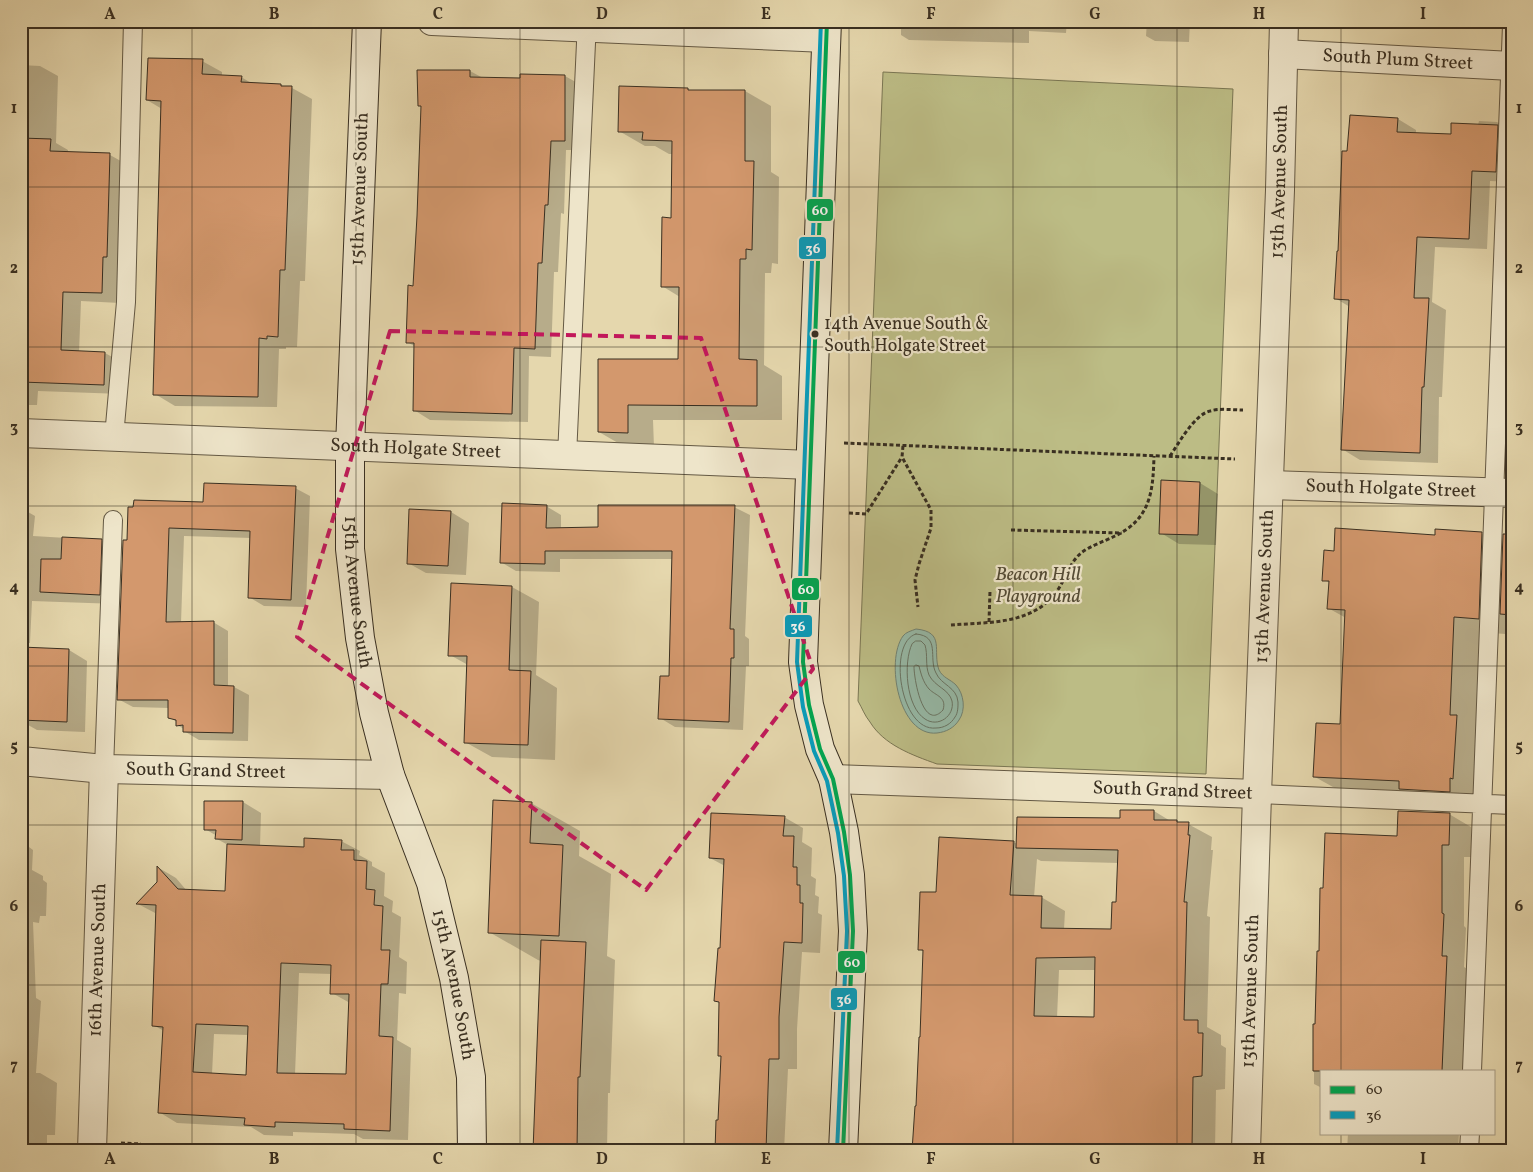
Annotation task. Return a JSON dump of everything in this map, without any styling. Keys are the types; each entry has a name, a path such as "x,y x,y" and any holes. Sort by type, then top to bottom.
{"street":[{"name":"15th Avenue South","path":"367,21 350,447 350,549 360,638 374,713 390,775 431,883 454,978 471,1077 472,1151"},
{"path":"432,21 826,30 803,662 809,705 820,749 833,779 844,832 848,866 853,931 844,1151"},
{"name":"13th Avenue South","path":"1246,1151 1257,794 1280,190 1284,21"},
{"name":"South Plum Street","path":"1283,54 1511,66"},
{"name":"South Holgate Street","path":"21,433 810,465"},
{"name":"South Holgate Street","path":"1270,485 1503,493"},
{"name":"South Grand Street","path":"21,761 104,769 390,775"},
{"name":"16th Avenue South","path":"92,1151 104,769"},
{"name":"South Grand Street","path":"833,779 1257,794"}],"lane":[{"path":"114,437 126,302 133,21"},
{"path":"567,456 587,25"},
{"path":"1472,1070 1482,804 1503,493 1512,25"},
{"path":"104,769 113,520"},
{"name":"South Grand Street","path":"1257,794 1512,805"},
{"path":"1469,1151 1470,1134"}],"path":[{"path":"1170,457 1192,426 1206,413 1212,410 1251,411"},
{"path":"844,443 1235,459"},
{"path":"849,513 866,514 902,457 903,446"},
{"path":"951,625 1018,619 1039,609 1055,595 1074,560 1083,552 1123,533 1136,522 1148,506 1153,485 1154,456"},
{"path":"902,457 931,510 932,528 915,580 918,607"},
{"path":"1011,530 1123,533"},
{"path":"989,622 990,591"}],"highlighted area":[{"path":"390,331 701,338 813,669 646,890 297,637"}],"green space":[{"name":"Beacon Hill Playground","path":"883,72 1233,89 1206,774 937,764 899,748 883,737 868,720 858,701"}],"water":[{"path":"916,629 925,631 935,638 939,670 942,675 956,685 962,697 963,712 957,723 947,731 937,733 924,731 913,723 905,711 899,695 895,662 898,648 903,636"}],"building":[{"path":"148,58 203,59 202,74 242,76 241,82 292,86 285,270 280,270 278,337 267,336 267,339 259,338 258,397 153,395 161,101 146,100"},
{"path":"417,70 470,70 470,77 520,78 520,74 565,75 565,141 551,141 548,205 545,205 542,263 538,263 535,349 514,348 512,414 413,411 414,343 406,343 408,285 413,286 417,216 421,106 418,106"},
{"path":"619,86 688,88 688,90 745,90 745,161 754,161 752,250 746,249 746,259 740,259 739,359 757,360 757,406 628,405 628,433 598,432 598,359 678,359 679,287 661,287 662,217 671,218 672,141 642,140 643,132 618,132"},
{"path":"1350,115 1398,118 1397,132 1451,134 1451,123 1498,125 1496,172 1472,171 1469,239 1417,237 1414,298 1429,298 1424,387 1422,387 1420,453 1341,450 1349,300 1334,299 1342,151 1347,151"},
{"path":"21,138 51,139 50,151 110,153 107,257 103,257 102,293 63,292 61,350 105,352 104,385 21,382"},
{"path":"1161,480 1200,482 1198,535 1159,534"},
{"path":"204,483 296,486 291,600 248,598 250,531 169,528 166,622 214,621 214,685 234,686 233,733 183,732 183,725 176,726 176,720 168,718 168,700 117,700 123,540 127,540 128,507 133,507 134,500 203,502"},
{"path":"502,503 547,505 546,528 598,527 598,505 735,505 730,629 734,629 734,658 731,658 729,722 658,719 660,676 669,676 672,551 545,551 545,564 500,563"},
{"path":"409,509 451,511 448,566 407,564"},
{"path":"1335,528 1435,535 1435,529 1482,532 1479,619 1454,617 1450,715 1457,715 1453,779 1450,778 1450,792 1399,789 1399,781 1313,777 1316,723 1340,724 1345,610 1327,609 1329,581 1322,581 1324,550 1334,551"},
{"path":"1503,534 1512,534 1512,615 1500,614"},
{"path":"62,537 102,539 100,595 40,592 41,559 61,559"},
{"path":"451,583 512,586 509,670 531,671 528,745 464,743 467,656 448,656"},
{"path":"21,647 69,649 67,722 21,720"},
{"path":"493,800 532,802 530,843 563,845 559,936 488,933"},
{"path":"204,801 243,801 242,840 215,839 216,830 204,830"},
{"path":"1120,810 1154,810 1154,820 1189,822 1188,835 1190,835 1184,902 1187,902 1184,1020 1198,1020 1198,1033 1203,1033 1202,1076 1193,1077 1192,1149 1187,1149 1187,1151 912,1151 920,1037 923,950 918,950 920,892 936,892 939,837 1014,841 1010,895 1042,896 1041,928 1111,929 1112,902 1116,902 1118,850 1016,848 1017,817 1120,818","holes":["1095,957 1094,1017 1034,1016 1036,958"]},
{"path":"1398,811 1450,813 1449,845 1442,845 1442,913 1444,914 1442,956 1447,956 1442,1070 1313,1071 1313,1024 1315,1024 1320,888 1323,888 1325,833 1397,836"},
{"path":"711,813 785,816 783,836 794,836 793,867 797,867 800,903 803,903 802,943 784,942 779,1017 779,1059 769,1059 766,1151 715,1151 721,1056 718,1056 719,1002 714,1001 718,948 720,948 724,859 709,858"},
{"path":"304,838 342,840 341,850 354,850 354,860 367,861 366,889 375,890 374,905 383,906 381,950 390,950 388,984 381,984 379,1036 393,1037 390,1131 344,1129 344,1124 275,1122 275,1127 244,1125 245,1118 158,1113 163,1027 152,1026 156,905 136,904 157,882 157,866 178,889 225,891 227,844 304,847","holes":["281,963 331,965 330,994 349,994 346,1074 277,1073","196,1024 248,1026 246,1075 193,1072"]},
{"path":"541,940 586,942 580,1077 578,1077 577,1151 533,1151"}],"transit line":[{"name":"36","path":"821,21 797,662 803,707 814,751 827,781 838,833 844,876 847,931 837,1151"},
{"name":"60","path":"827,21 803,662 809,705 820,749 833,779 844,832 850,875 853,931 843,1151"}],"place":[{"name":"14th Avenue South & South Holgate Street","path":"815,334"}]}
